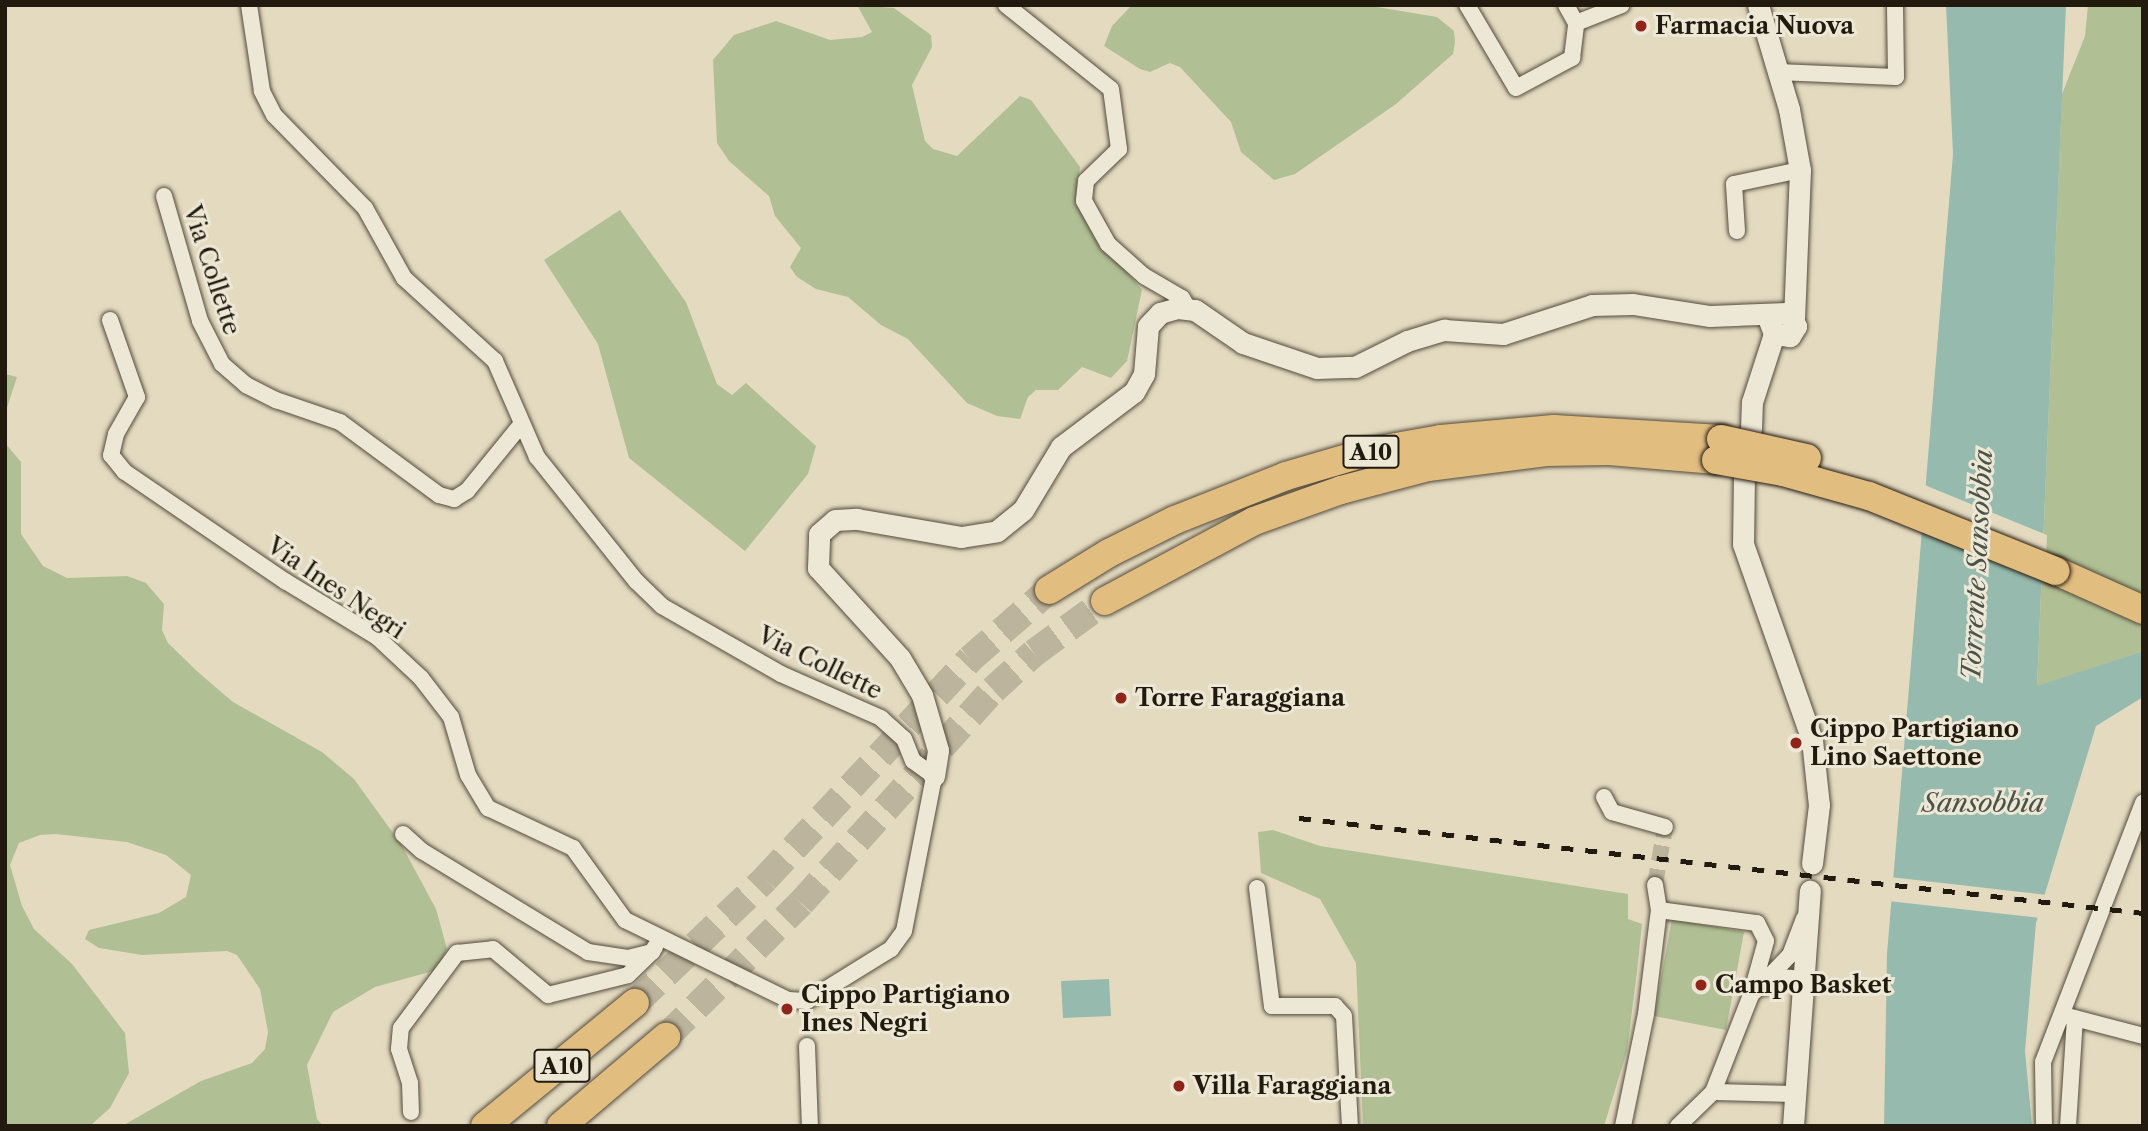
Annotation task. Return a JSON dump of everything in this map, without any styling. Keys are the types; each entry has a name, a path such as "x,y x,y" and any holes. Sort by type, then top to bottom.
{"highway":[{"name":"A10","path":"1049,590 1110,553 1175,520 1286,476 1368,452 1441,439 1554,429 1719,450 1869,476 2143,590"},
{"name":"A10","path":"1105,601 1254,521 1341,490 1428,467 1546,452 1719,450 1783,472 1868,496 2143,610"},
{"name":"A10","path":"485,1126 635,1003"},
{"name":"A10","path":"561,1126 666,1037"}],"street":[{"name":"Via Collette","path":"249,5 262,91 274,115 365,208 404,278 495,360 520,426 537,457 608,548 662,606 781,674 881,718 904,739 913,761 934,776"},
{"path":"1006,5 1111,89 1119,149 1086,181 1084,201 1108,244 1144,276 1182,298 1188,308"},
{"path":"1467,5 1516,88 1572,58 1576,23 1566,5"},
{"path":"1576,23 1622,5"},
{"path":"1751,424 1752,402 1779,325 1793,265 1800,170 1778,72 1758,5"},
{"path":"1778,72 1896,77 1895,5"},
{"path":"1737,232 1734,184 1800,170"},
{"name":"Via Collette","path":"164,195 200,321 222,364 246,385 340,422 439,495 454,499 467,491 520,426"},
{"path":"934,776 937,750 922,695 900,658 818,568 819,534 835,520 857,519 961,537 997,531 1023,510 1060,447 1134,392 1144,374 1152,319 1168,309 1188,308 1203,313 1243,343 1317,368 1356,367 1408,341 1444,330 1503,334 1592,305 1633,304 1779,325"},
{"name":"Via Ines Negri","path":"110,320 137,397 116,434 111,455 125,472 285,581 377,637 421,678 451,717 468,775 488,808 573,848 625,920 655,945 765,992 807,1001 891,949 904,931 934,776"},
{"path":"1744,475 1743,544 1812,740 1819,805 1812,864"},
{"path":"1604,797 1612,811 1665,827"},
{"path":"2044,1126 2043,1062 2068,1016 2143,803"},
{"path":"403,834 422,851 588,951 628,958 655,945"},
{"path":"1623,1126 1646,1014 1659,910 1655,886"},
{"path":"1257,888 1272,1006 1335,1006 1344,1016 1350,1126"},
{"path":"1751,995 1790,955 1809,899"},
{"path":"1793,1126 1809,899"},
{"path":"1659,910 1757,923 1766,941 1751,995 1713,1092 1678,1126"},
{"path":"411,1112 410,1083 399,1049 401,1028 457,953 493,949 548,995 628,975 655,945"},
{"path":"1776,968 1804,973"},
{"path":"1751,995 1780,977 1804,973"},
{"path":"2068,1016 2143,1036"},
{"path":"2068,1016 2068,1126"},
{"path":"807,1046 810,1126"},
{"path":"1713,1092 1795,1094"}],"green space":[{"path":"857,5 894,8 931,35 932,47 912,85 925,141 933,149 957,156 1020,96 1031,100 1080,167 1078,185 1094,233 1142,290 1127,361 1111,378 1082,367 1058,390 1036,390 1028,397 1020,419 997,416 967,403 908,339 881,325 848,297 816,289 797,277 790,267 801,248 775,216 769,196 729,161 717,143 713,60 734,35 776,21 830,40 862,37 872,32"},
{"path":"1132,5 1365,5 1437,17 1454,31 1455,42 1453,54 1396,104 1295,174 1274,180 1241,152 1231,122 1180,67 1170,63 1150,72 1140,69 1104,46 1112,26"},
{"path":"2088,5 2143,5 2143,651 2037,687 2062,94 2085,36"},
{"path":"620,210 686,302 717,384 732,395 746,383 816,446 808,474 745,551 629,458 598,344 544,260"},
{"path":"5,374 17,377 5,414"},
{"path":"5,443 21,462 21,534 43,566 67,578 127,576 146,583 164,604 162,630 168,643 199,673 233,702 322,752 354,779 401,844 436,909 447,949 437,970 375,987 333,1012 307,1065 317,1119 323,1126 122,1126 201,1081 252,1063 265,1049 268,1032 260,989 237,955 227,951 142,955 99,948 85,939 89,930 159,913 186,897 191,875 166,855 127,842 56,834 40,835 19,843 10,865 22,906 34,929 72,964 125,1033 129,1073 110,1108 90,1126 5,1126"},
{"path":"1273,830 1320,846 1628,894 1628,919 1642,924 1627,1051 1604,1126 1363,1126 1356,963 1320,899 1261,873 1258,832"},
{"path":"1672,919 1744,932 1726,1030 1654,1016"}],"water":[{"name":"Sansobbia","path":"1946,5 2066,5 2037,686 2143,651 2143,697 2096,726 2036,923 2025,1051 2032,1126 1884,1126 1887,954 1953,154"},
{"path":"1109,979 1111,1016 1063,1018 1061,981"}],"pier":[{"path":"1922,484 2047,535 2045,580 1919,526"},
{"path":"1890,877 2047,895 2040,918 1888,901"}],"tunnel":[{"path":"635,1003 765,879 970,659 1049,590"},
{"path":"666,1037 801,903 993,690 1034,653 1105,601"},
{"path":"1655,885 1665,827"}],"railway":[{"path":"1299,818 2143,913"}],"place":[{"name":"Farmacia Nuova","path":"1641,26"},
{"name":"Torre Faraggiana","path":"1121,698"},
{"name":"Cippo Partigiano Lino Saettone","path":"1796,743"},
{"name":"Campo Basket","path":"1701,985"},
{"name":"Cippo Partigiano Ines Negri","path":"787,1009"},
{"name":"Villa Faraggiana","path":"1179,1086"}],"water label":[{"name":"Torrente Sansobbia","path":"1978,565"}]}
